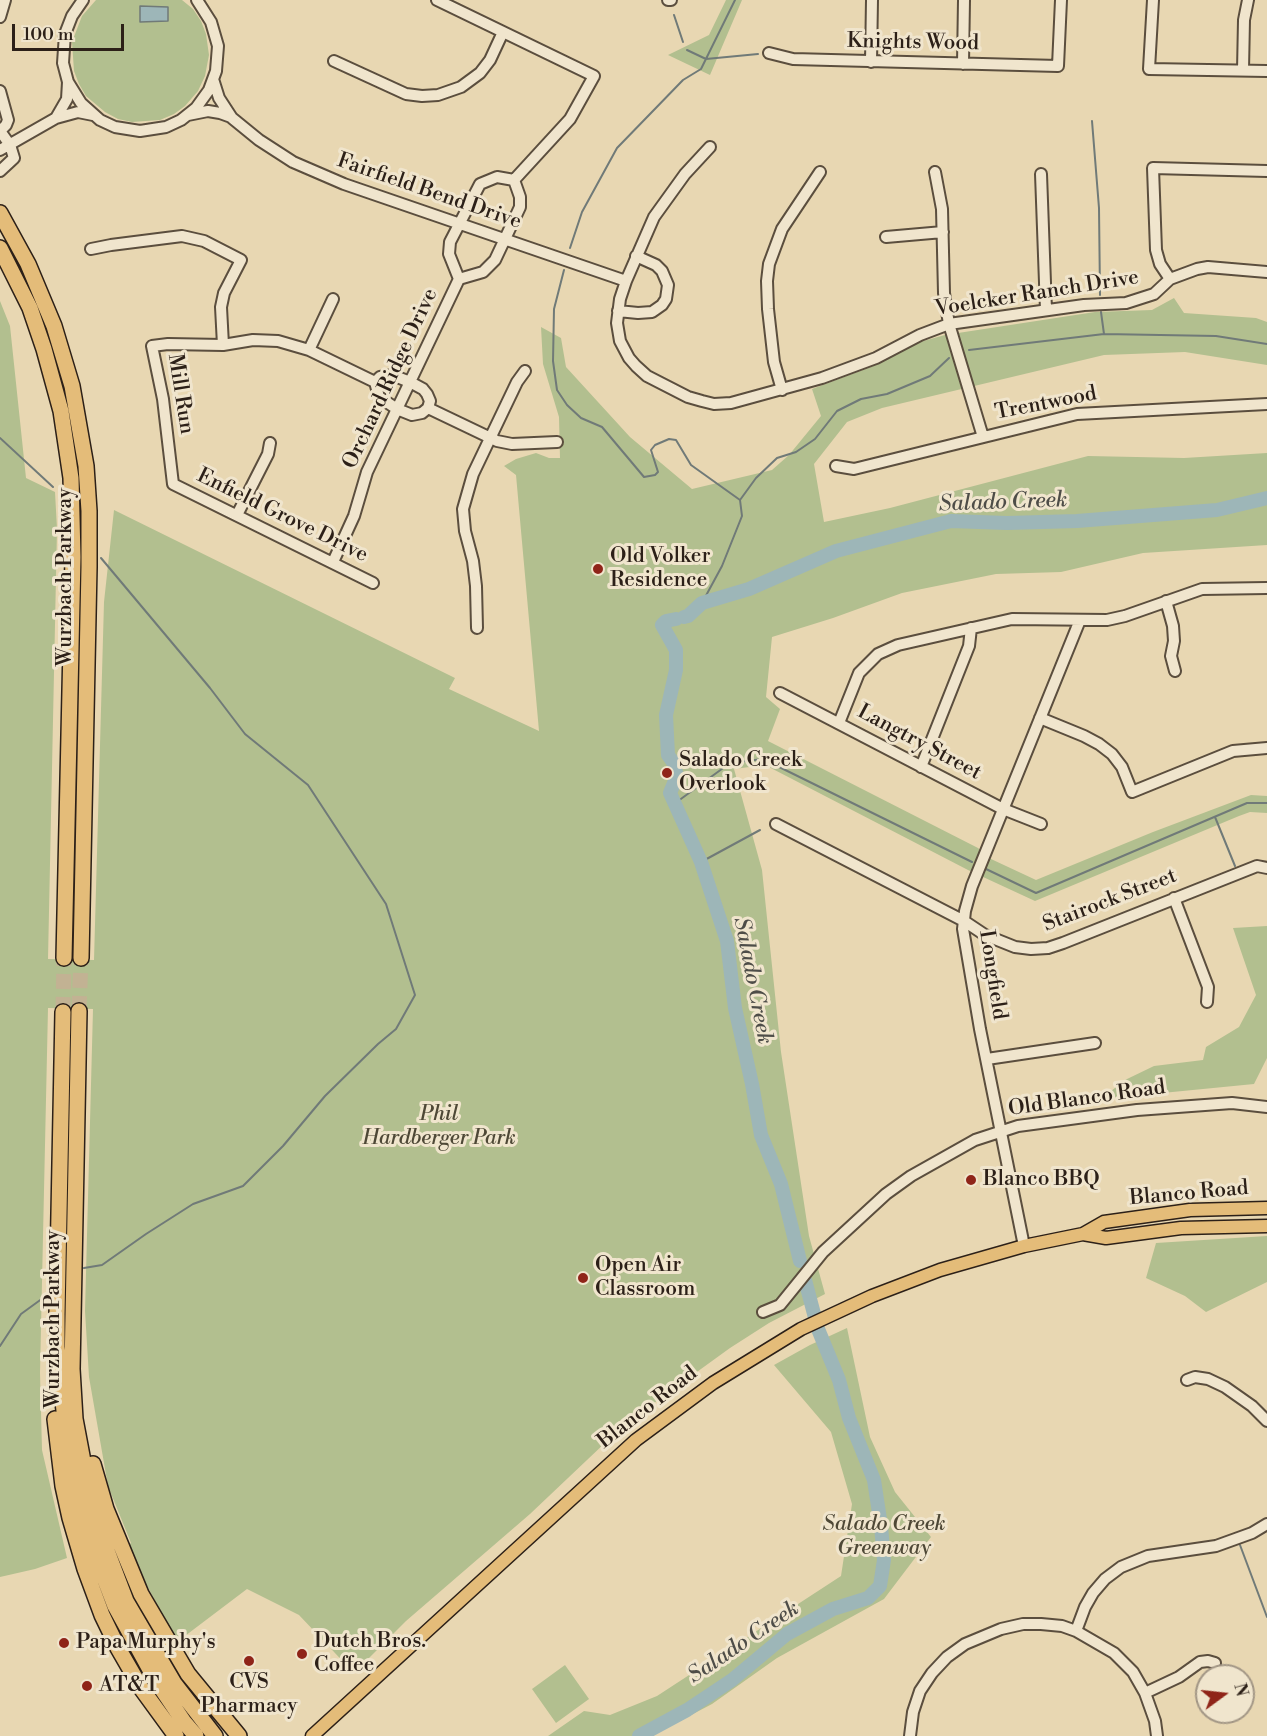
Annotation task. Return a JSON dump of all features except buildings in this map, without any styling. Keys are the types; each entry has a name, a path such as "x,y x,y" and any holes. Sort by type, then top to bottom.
{"highway":[{"name":"Wurzbach Parkway","path":"0,213 28,264 54,326 76,401 86,465 90,558 81,958"},
{"name":"Wurzbach Parkway","path":"0,248 30,308 45,349 61,411 71,478 73,557 64,958"},
{"name":"Wurzbach Parkway","path":"79,1011 72,1369 75,1419 84,1472 101,1534 126,1601 174,1683 215,1736"},
{"name":"Wurzbach Parkway","path":"63,1012 57,1243 57,1347 67,1438 86,1530 115,1606 155,1679 196,1736"},
{"path":"57,1347 54,1402 58,1450 67,1508 82,1559 102,1615 118,1648 141,1688 176,1736"},
{"path":"72,1369 95,1473 110,1518 141,1594 188,1674 239,1736"}],"main road":[{"name":"Blanco Road","path":"312,1736 636,1440 683,1403 749,1359 801,1329 849,1306 940,1270 1024,1246 1083,1234 1104,1222 1213,1208 1267,1208"},
{"name":"Blanco Road","path":"1083,1234 1106,1238 1181,1228 1267,1226"}],"street":[{"path":"0,16 5,0"},
{"name":"Fairfield Bend Drive","path":"71,0 72,16"},
{"name":"Fairfield Bend Drive","path":"83,0 72,16 65,34 62,54 68,82 76,97 93,115 115,127 140,131 166,127 188,115 208,111 220,113 232,118 259,140 293,162 324,177 626,281"},
{"name":"Fairfield Bend Drive","path":"188,115 203,99 213,79 217,63 216,38 208,14 197,0"},
{"path":"437,0 594,76 570,119 514,180"},
{"path":"871,62 872,0"},
{"path":"963,64 964,0"},
{"name":"Knights Wood","path":"769,53 793,59 1058,66 1061,0"},
{"path":"1153,0 1149,69 1267,70"},
{"path":"1243,70 1244,20 1248,0"},
{"path":"334,61 406,94 438,95 460,87 480,73 490,60 503,32"},
{"name":"Fairfield Bend Drive","path":"213,79 219,98 232,118"},
{"path":"56,118 67,99 68,82"},
{"path":"0,91 8,120 0,131 5,148 14,158 0,171"},
{"path":"5,148 56,118 78,112 93,115"},
{"name":"Voelcker Ranch Drive","path":"710,147 685,174 654,217 626,281 617,323 620,341 629,358 647,376 688,397 714,404 731,403 782,390 859,365 920,335 949,324 1084,305 1133,302 1154,294 1170,279 1208,267 1267,272"},
{"path":"1170,279 1160,264 1156,250 1153,168 1267,171"},
{"path":"782,390 774,362 766,281 769,264 782,229 820,172"},
{"path":"935,172 940,192 944,293 949,324 983,437"},
{"path":"1041,174 1046,310"},
{"name":"Orchard Ridge Drive","path":"333,562 354,516 367,472 459,279 448,247 480,184 497,177 514,180 520,197 520,207 490,267 483,272 459,279"},
{"path":"886,237 943,232"},
{"path":"91,249 182,236 204,241 241,260 224,293 221,307 223,345 266,340 291,344 309,350 375,382"},
{"path":"618,311 652,312 666,299 668,285 663,271 656,265 636,256"},
{"path":"309,350 333,299"},
{"name":"Mill Run","path":"173,484 162,399 152,346 223,345"},
{"path":"477,628 476,586 463,509 470,483 490,438 517,382 525,371"},
{"path":"392,375 410,382 427,394 430,401 428,408 412,415 397,409 378,397 375,382 380,377 392,375"},
{"name":"Trentwood","path":"836,466 854,469 1077,414 1267,404"},
{"path":"428,408 490,438 512,444 557,442"},
{"path":"237,515 268,454 270,443"},
{"name":"Enfield Grove Drive","path":"173,484 373,583"},
{"path":"839,723 860,673 878,654 898,645 1025,618 1080,620 1116,618 1202,589 1267,588"},
{"path":"1166,601 1173,626 1174,641 1171,656 1174,671"},
{"name":"Longfield","path":"1024,1246 966,956 963,929 972,886 1080,620"},
{"path":"921,767 969,646 971,628"},
{"name":"Langtry Street","path":"780,693 1003,809 1041,824"},
{"path":"1040,718 1084,736 1112,754 1122,767 1132,792 1233,751 1267,748"},
{"name":"Stairock Street","path":"776,824 964,921 986,935 1015,947 1031,949 1048,948 1257,866 1267,868"},
{"path":"1174,898 1208,987 1207,1002"},
{"path":"987,1059 1095,1043"},
{"name":"Old Blanco Road","path":"763,1312 780,1305 823,1252 886,1194 910,1176 975,1140 1018,1126 1175,1106 1232,1103 1267,1107"},
{"path":"1187,1380 1195,1377 1208,1379 1225,1387 1252,1406 1267,1421"},
{"path":"1076,1631 1093,1593 1121,1567 1148,1556 1216,1546 1252,1533 1267,1524"},
{"path":"910,1736 913,1712 925,1682 939,1664 956,1650 974,1640 1011,1626 1041,1624 1062,1626 1076,1631 1096,1640 1114,1653 1132,1672 1145,1693 1155,1721 1157,1736"},
{"path":"1145,1693 1179,1677 1200,1662 1215,1663"}],"green space":[{"path":"96,0 182,0 193,9 206,34 209,55 205,76 198,91 185,106 160,120 132,122 118,119 105,112 86,96 74,71 72,42 82,16"},
{"path":"726,0 742,0 710,75 668,55 709,35"},
{"name":"Phil Hardberger Park","path":"1174,298 1184,313 1256,318 1267,322 1267,365 1185,352 1104,355 882,408 847,422 814,464 824,522 890,508 1088,456 1184,458 1267,453 1267,545 1143,553 1061,572 996,574 902,593 772,637 766,697 780,709 768,741 978,848 991,859 1036,880 1251,795 1267,796 1267,813 1250,812 1239,816 1035,901 968,870 765,765 734,769 762,870 781,1052 809,1236 825,1294 769,1323 730,1348 625,1424 530,1514 352,1671 299,1615 247,1589 177,1642 137,1567 128,1545 131,1543 108,1486 89,1377 85,1311 93,1009 48,1008 40,1373 42,1450 67,1558 35,1569 0,1577 0,301 10,326 26,478 55,492 57,529 48,959 94,960 104,602 114,510 455,678 449,689 539,731 516,475 504,466 516,459 536,453 549,458 560,458 559,417 543,364 541,327 561,338 566,367 630,437 692,489 772,470 789,455 821,416 812,389 871,367 916,343 945,335 1095,312 1152,310"},
{"path":"1267,926 1267,1058 1254,1084 1101,1099 1125,1080 1154,1066 1203,1060 1206,1047 1239,1027 1256,995 1233,928"},
{"path":"1267,1236 1267,1282 1206,1312 1185,1296 1146,1278 1156,1243"},
{"name":"Salado Creek Greenway","path":"847,1328 870,1437 895,1492 931,1537 884,1599 777,1658 712,1704 651,1736 548,1736 584,1711 610,1715 657,1696 841,1576 852,1504 831,1432 774,1365"},
{"path":"565,1665 589,1699 556,1723 532,1689"}],"water":[{"path":"140,6 168,7 168,21 140,22"}],"waterway":[{"path":"570,248 582,212 617,148 683,80 701,69 735,0"},
{"path":"674,15 683,42"},
{"path":"687,50 706,59 758,54"},
{"path":"1092,121 1099,208 1100,295"},
{"path":"564,270 554,309 553,361 557,390 567,405 581,418 602,427 644,477 655,475 658,472 651,450 655,445 669,439 676,440 691,465 740,500"},
{"path":"1101,312 1104,334"},
{"path":"969,350 1104,334 1216,336 1267,344"},
{"path":"702,603 722,566 742,516 740,500 756,478 777,458 796,452 815,439 837,411 861,399 887,394 930,376 949,358"},
{"path":"0,438 53,487"},
{"name":"Salado Creek","path":"684,617 702,603 749,589 836,551 951,521 1007,523 1077,521 1217,510 1267,498"},
{"path":"84,1268 102,1265 193,1204 243,1186 283,1146 325,1096 396,1029 415,995 386,904 308,785 245,734 210,688 101,558"},
{"name":"Salado Creek","path":"676,619 666,621 662,625 676,650 676,670 666,715 668,755 673,762 677,776 670,793 701,862 727,941 735,1008 761,1135 781,1184 800,1261"},
{"path":"674,804 730,763 763,759 972,862"},
{"path":"986,869 1036,893 1247,803 1267,803"},
{"path":"1215,817 1235,866"},
{"path":"701,862 760,830"},
{"name":"Salado Creek","path":"639,1736 687,1710 732,1680 787,1634 833,1609 868,1598 880,1586 884,1560 874,1480 849,1418 839,1380 818,1329 805,1280"},
{"path":"0,1346 21,1314 43,1298"},
{"path":"1240,1545 1267,1617"}],"tunnel":[{"path":"63,1012 64,958"},
{"path":"79,1011 81,958"}],"place":[{"name":"Old Volker Residence","path":"598,569"},
{"name":"Salado Creek Overlook","path":"667,773"},
{"name":"Blanco BBQ","path":"971,1180"},
{"name":"Open Air Classroom","path":"583,1278"},
{"name":"Papa Murphy's","path":"64,1643"},
{"name":"Dutch Bros. Coffee","path":"302,1654"},
{"name":"CVS Pharmacy","path":"249,1661"},
{"name":"AT&T","path":"87,1686"}]}
